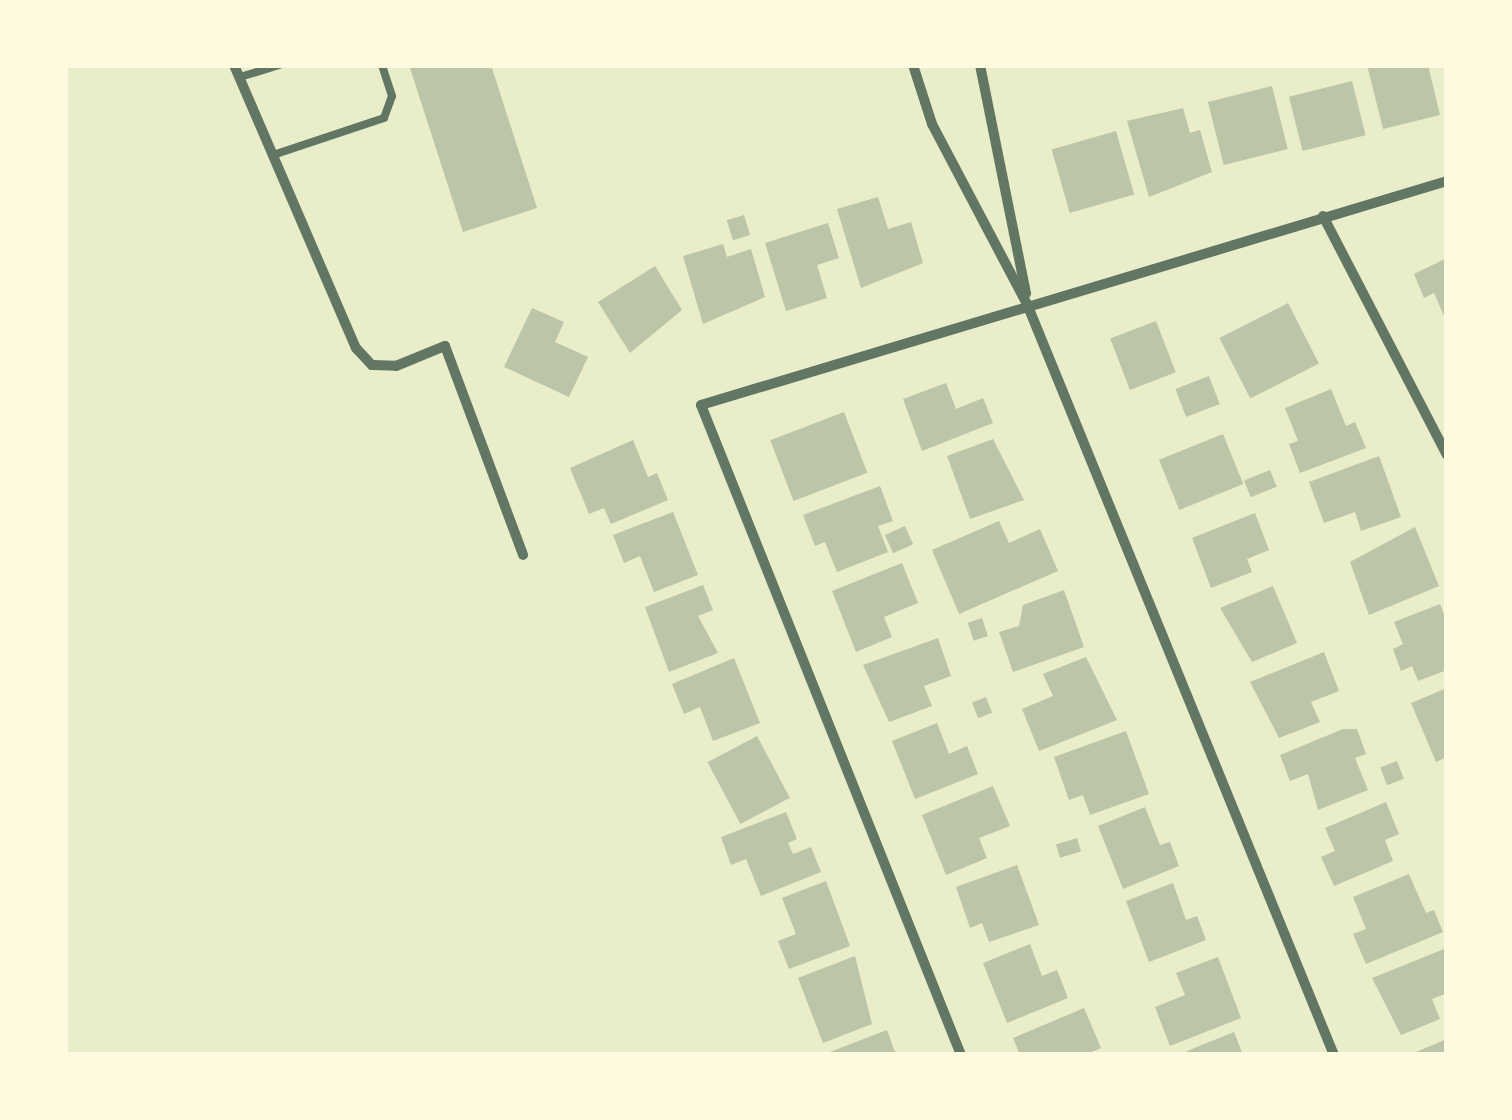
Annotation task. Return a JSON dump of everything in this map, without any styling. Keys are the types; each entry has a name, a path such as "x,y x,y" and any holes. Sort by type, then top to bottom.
{"street":[{"path":"234,65 364,357 372,365 396,366 445,346 524,555"},
{"path":"913,65 932,124 1028,304 1334,1055"},
{"path":"980,65 1028,304"},
{"path":"961,1055 701,404 1447,181"},
{"path":"1322,216 1447,456"}],"lane":[{"path":"240,77 279,65"},
{"path":"273,155 384,118 392,96 382,65"}],"building":[{"path":"409,65 491,65 537,208 463,232"},
{"path":"1367,65 1428,65 1440,115 1383,129"},
{"path":"1352,81 1366,135 1302,151 1289,97"},
{"path":"1272,86 1288,149 1224,165 1208,102"},
{"path":"1183,108 1190,133 1200,130 1212,172 1149,197 1127,121"},
{"path":"1116,131 1134,194 1070,213 1052,149"},
{"path":"878,197 888,229 911,222 923,263 861,288 837,209"},
{"path":"744,215 750,235 733,240 727,220"},
{"path":"828,223 839,258 817,265 827,298 786,311 765,243"},
{"path":"723,244 727,257 751,249 765,297 703,324 683,256"},
{"path":"1447,258 1447,323 1434,293 1424,298 1414,274"},
{"path":"655,266 682,310 630,353 598,302"},
{"path":"1288,303 1319,364 1250,399 1219,338"},
{"path":"532,308 564,322 555,342 588,357 569,397 504,367"},
{"path":"1156,321 1176,372 1130,390 1110,339"},
{"path":"1209,376 1220,404 1186,417 1175,389"},
{"path":"946,383 956,409 983,398 993,423 922,451 903,399"},
{"path":"1331,389 1346,426 1355,422 1366,448 1300,473 1289,444 1298,441 1285,408"},
{"path":"844,412 867,473 794,501 770,440"},
{"path":"1223,434 1243,484 1179,510 1159,460"},
{"path":"993,439 1024,500 970,519 947,456"},
{"path":"633,440 648,477 657,473 668,500 611,524 604,508 589,514 570,468"},
{"path":"1379,456 1401,517 1361,531 1355,512 1324,523 1309,482"},
{"path":"1270,470 1277,487 1251,497 1244,480"},
{"path":"880,486 893,521 878,526 888,552 837,572 825,542 815,546 803,515"},
{"path":"673,512 698,575 654,592 640,556 624,563 613,535"},
{"path":"1255,513 1269,550 1247,559 1252,572 1211,588 1192,538"},
{"path":"999,521 1009,543 1040,529 1058,571 959,614 932,550"},
{"path":"905,526 913,544 893,553 885,535"},
{"path":"1415,527 1439,586 1369,615 1350,562"},
{"path":"902,563 918,603 884,617 892,637 856,652 832,591"},
{"path":"703,585 713,610 698,616 718,653 669,672 645,607"},
{"path":"1273,586 1297,643 1252,662 1220,608"},
{"path":"1064,590 1084,647 1013,672 999,632 1019,626 1023,605"},
{"path":"1440,604 1447,622 1447,670 1418,681 1412,666 1401,671 1393,649 1403,644 1394,622"},
{"path":"982,618 988,636 974,641 968,623"},
{"path":"938,638 951,676 924,686 932,706 889,722 863,665"},
{"path":"1324,652 1339,691 1311,702 1320,722 1279,738 1250,682"},
{"path":"1086,657 1117,720 1039,751 1022,709 1053,696 1043,674"},
{"path":"734,658 760,723 713,741 700,707 684,714 672,684"},
{"path":"1447,688 1447,757 1436,762 1411,703"},
{"path":"986,697 992,713 978,718 972,702"},
{"path":"937,723 949,754 967,746 978,774 915,799 892,741"},
{"path":"1343,729 1357,729 1366,754 1355,758 1368,790 1318,810 1308,774 1290,781 1280,755"},
{"path":"1126,731 1149,794 1090,815 1083,795 1069,800 1054,757"},
{"path":"757,736 790,798 740,824 708,762"},
{"path":"1397,761 1404,779 1387,785 1380,767"},
{"path":"993,786 1010,826 979,838 987,858 946,875 922,815"},
{"path":"1386,802 1399,834 1385,840 1393,861 1334,886 1321,857 1335,851 1325,828"},
{"path":"1145,807 1160,845 1170,842 1179,866 1123,889 1098,826"},
{"path":"786,812 797,839 788,843 793,854 811,847 821,872 761,896 746,859 731,865 721,837"},
{"path":"1077,838 1081,851 1060,858 1056,844"},
{"path":"1017,865 1039,925 989,942 982,923 970,928 956,887"},
{"path":"1409,874 1426,913 1434,910 1443,932 1366,964 1353,934 1366,929 1353,897"},
{"path":"826,881 850,946 789,969 778,941 796,934 782,898"},
{"path":"1173,883 1186,920 1197,916 1206,940 1149,962 1126,901"},
{"path":"1030,944 1042,976 1057,970 1068,998 1007,1023 983,963"},
{"path":"1444,949 1447,993 1432,999 1440,1019 1401,1035 1372,978"},
{"path":"855,956 872,1024 823,1043 798,978"},
{"path":"1218,957 1241,1018 1170,1046 1155,1007 1185,995 1176,973"},
{"path":"1084,1008 1101,1048 1085,1055 1020,1055 1013,1038"},
{"path":"887,1030 896,1055 822,1055"},
{"path":"1234,1032 1243,1055 1189,1055 1187,1051"},
{"path":"1447,1039 1447,1055 1409,1055"}]}
